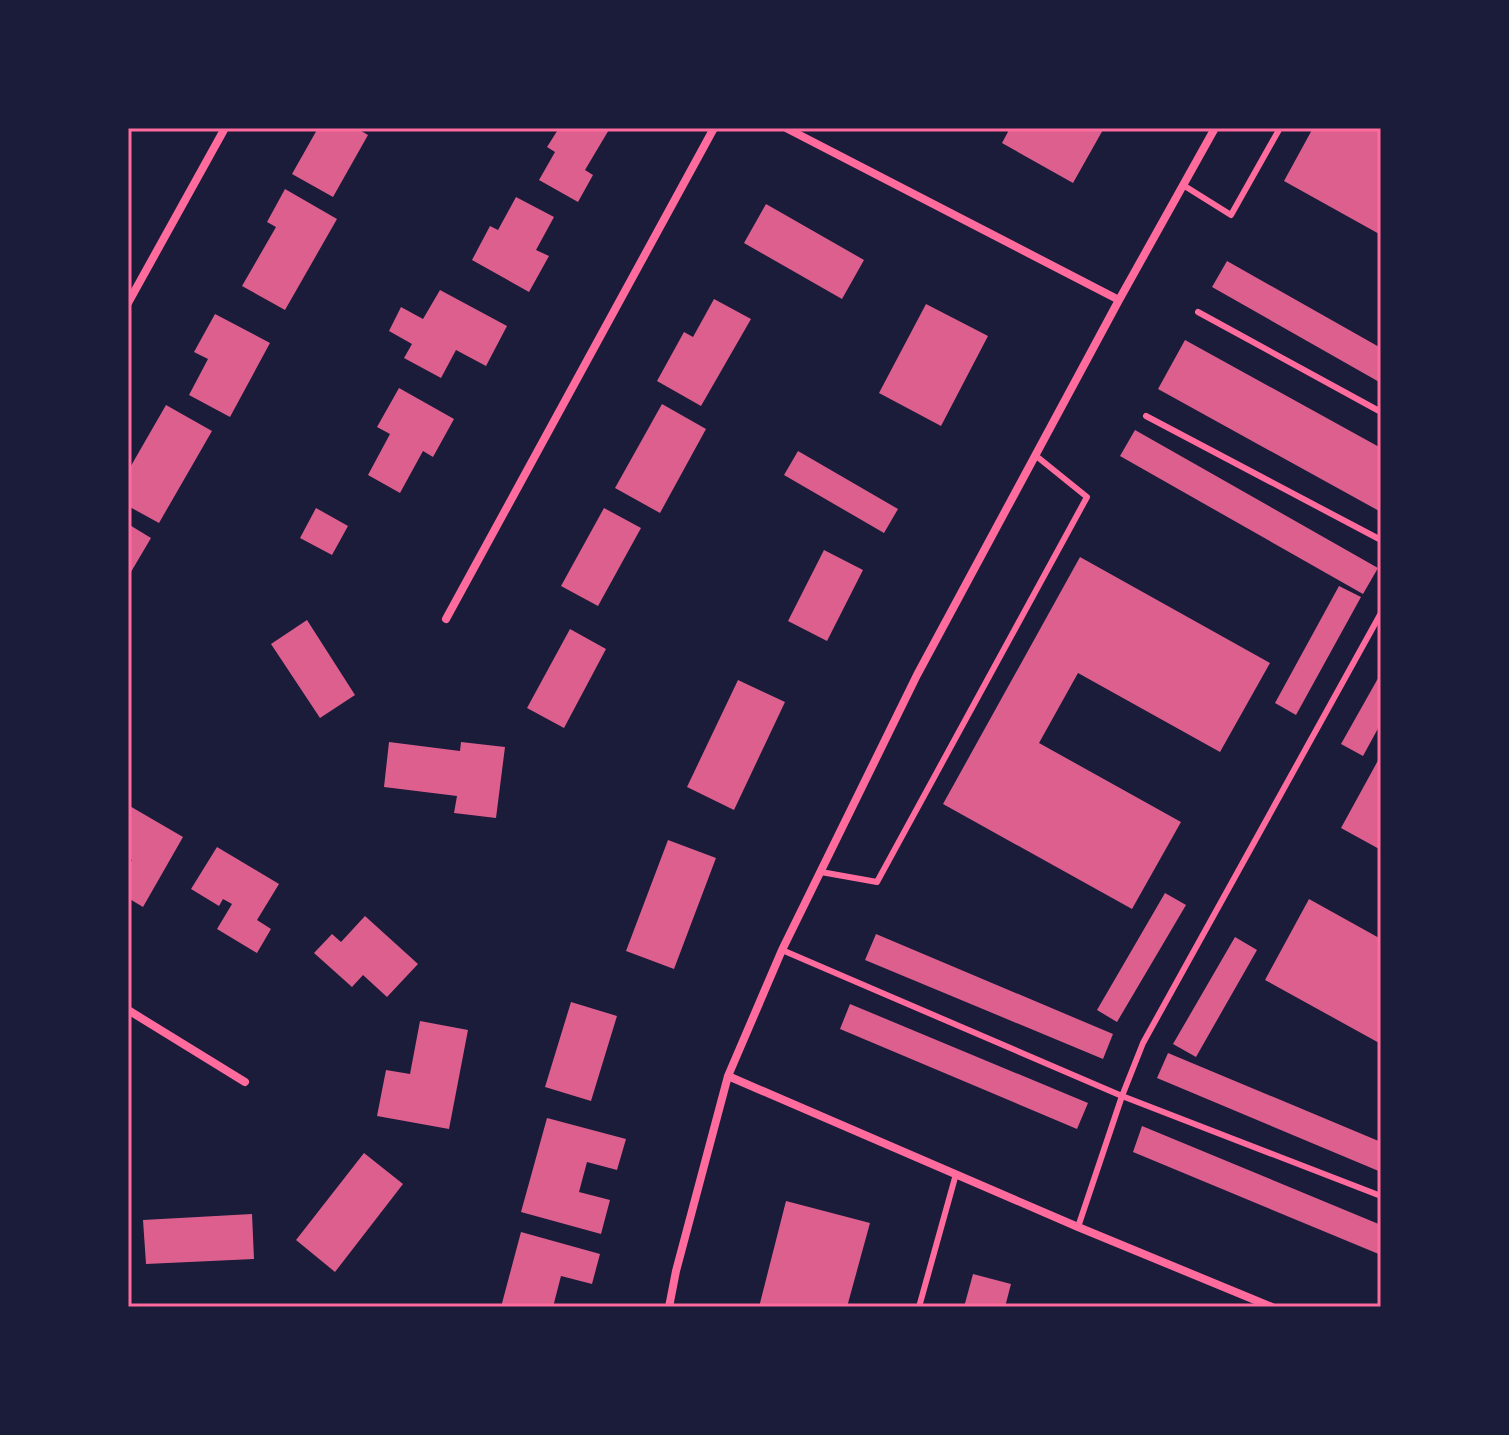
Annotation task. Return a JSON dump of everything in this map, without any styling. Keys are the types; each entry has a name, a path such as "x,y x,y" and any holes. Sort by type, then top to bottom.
{"street":[{"path":"128,303 225,128"},
{"path":"446,619 714,128"},
{"path":"786,128 1119,300"},
{"path":"669,1307 728,1076 782,950 917,675 1215,128"},
{"path":"128,1010 245,1082"},
{"path":"728,1076 1272,1307"}],"lane":[{"path":"1183,185 1231,215 1280,128"},
{"path":"1198,312 1381,412"},
{"path":"1146,416 1381,540"},
{"path":"821,872 877,882 1087,497 1035,455"},
{"path":"1078,1227 1143,1043 1381,613"},
{"path":"782,950 1122,1096 1381,1196"},
{"path":"919,1307 956,1174"}],"building":[{"path":"318,128 356,128 368,135 333,197 292,174"},
{"path":"559,128 610,128 585,170 593,175 578,202 539,180 555,152 547,147"},
{"path":"1010,128 1104,128 1073,183 1002,143"},
{"path":"1313,128 1381,128 1381,235 1284,181"},
{"path":"285,189 337,219 285,310 242,286 276,227 267,222"},
{"path":"516,197 554,217 536,250 549,256 529,292 472,260 490,226 498,230"},
{"path":"766,204 864,260 842,299 744,243"},
{"path":"1227,261 1381,348 1381,383 1212,287"},
{"path":"440,290 507,326 486,366 456,350 441,378 404,358 412,344 389,331 401,307 423,319"},
{"path":"714,299 751,319 701,406 657,381 684,332 693,337"},
{"path":"926,304 988,336 941,426 879,393"},
{"path":"215,314 270,343 230,417 189,395 208,359 194,352"},
{"path":"1185,340 1381,448 1381,512 1158,389"},
{"path":"399,388 454,419 433,457 423,451 400,493 368,475 390,434 377,427"},
{"path":"662,404 706,429 660,513 615,488"},
{"path":"166,405 212,431 159,523 128,506 128,471"},
{"path":"1135,430 1378,568 1363,594 1120,456"},
{"path":"798,451 898,509 884,533 784,475"},
{"path":"316,508 348,526 332,555 300,538"},
{"path":"604,508 641,528 598,606 561,586"},
{"path":"128,524 151,538 128,577"},
{"path":"824,550 863,570 827,641 788,621"},
{"path":"1080,557 1270,663 1220,752 1078,673 1039,743 1181,822 1132,909 943,804"},
{"path":"1339,586 1361,597 1296,715 1275,703"},
{"path":"307,620 355,695 320,718 271,644"},
{"path":"570,629 606,649 564,728 527,708"},
{"path":"1381,673 1381,723 1363,756 1341,744"},
{"path":"738,680 785,702 734,810 687,787"},
{"path":"389,742 460,751 461,742 505,747 496,818 454,813 457,796 384,787"},
{"path":"1381,755 1381,850 1341,828"},
{"path":"128,805 183,837 143,907 128,898 128,867 132,860 128,858"},
{"path":"668,840 716,858 674,969 626,951"},
{"path":"217,847 279,884 257,920 271,929 257,953 217,929 232,904 223,899 219,906 191,889"},
{"path":"1165,893 1186,905 1117,1022 1097,1010"},
{"path":"1309,899 1381,939 1381,1044 1265,980"},
{"path":"365,916 418,964 387,997 363,975 352,987 314,953 332,934 341,942"},
{"path":"876,934 1113,1034 1103,1059 865,960"},
{"path":"1235,937 1257,950 1196,1057 1173,1044"},
{"path":"571,1002 617,1016 591,1101 545,1087"},
{"path":"850,1004 1088,1103 1077,1129 840,1029"},
{"path":"420,1021 468,1030 449,1129 377,1116 386,1070 410,1074"},
{"path":"1168,1053 1381,1142 1381,1172 1157,1078"},
{"path":"547,1118 626,1139 617,1170 587,1162 579,1192 610,1200 601,1234 521,1212"},
{"path":"1142,1126 1381,1225 1381,1255 1133,1152"},
{"path":"364,1153 403,1184 335,1272 296,1240"},
{"path":"786,1201 870,1223 847,1307 759,1307"},
{"path":"252,1214 254,1259 146,1264 143,1220"},
{"path":"521,1232 600,1254 592,1284 561,1276 553,1307 501,1307"},
{"path":"973,1274 1011,1284 1005,1307 964,1307"}]}
